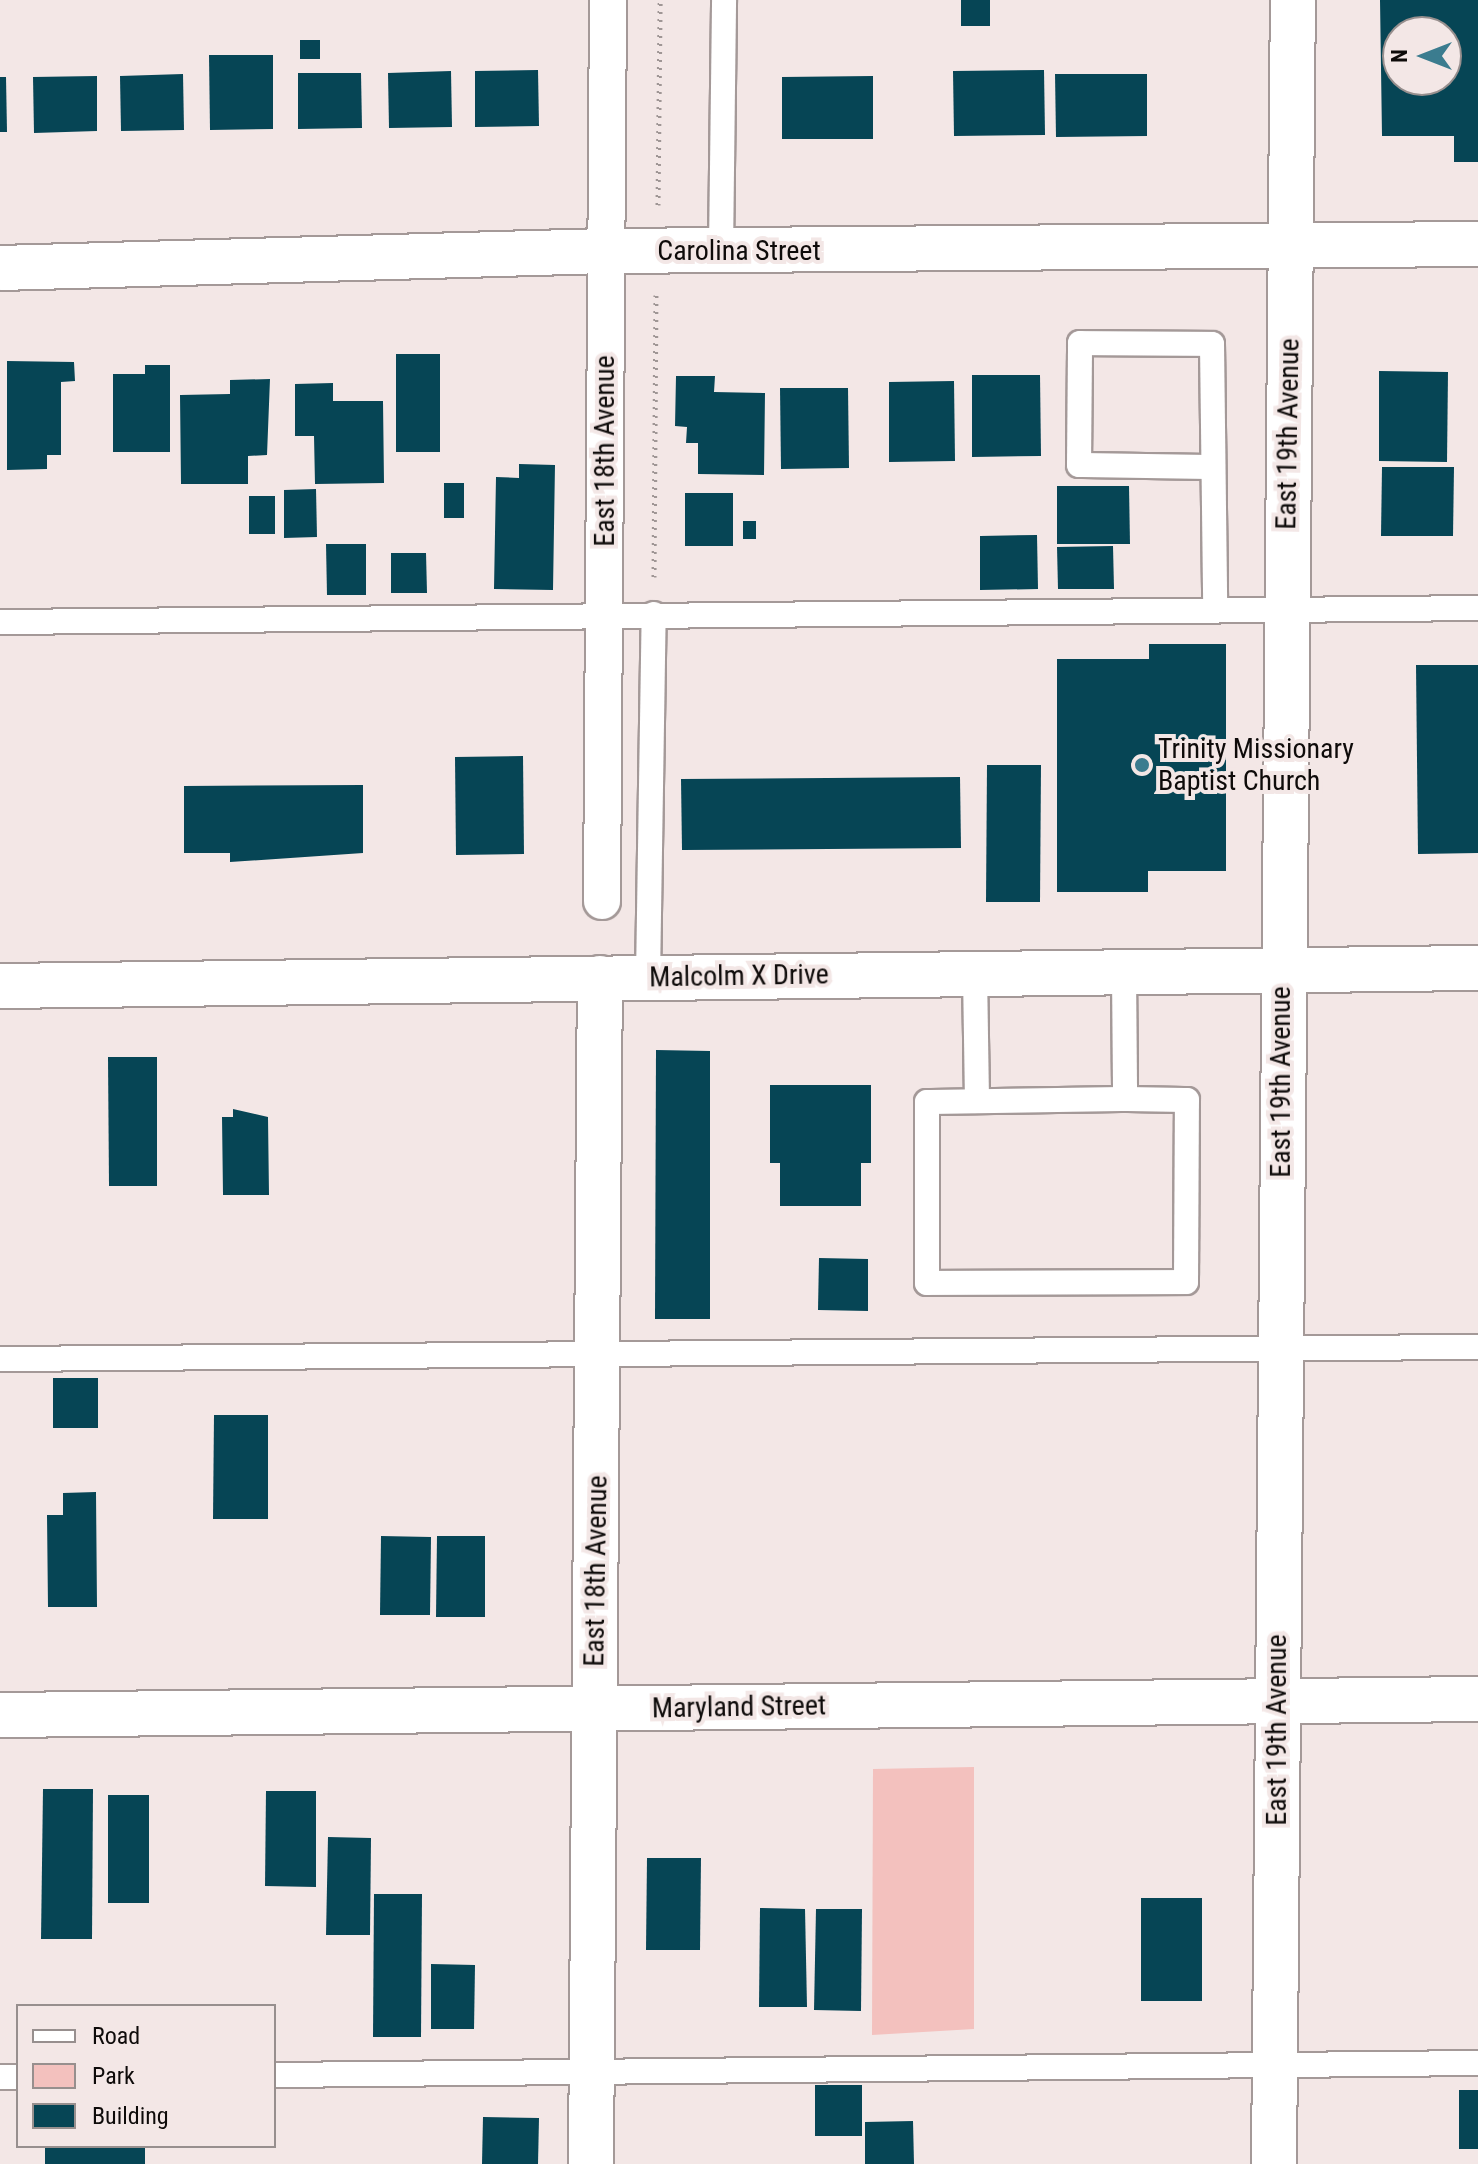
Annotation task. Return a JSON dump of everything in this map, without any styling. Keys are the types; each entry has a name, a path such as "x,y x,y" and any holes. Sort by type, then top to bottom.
{"street":[{"name":"East 18th Avenue","path":"602,901 608,0"},
{"name":"East 19th Avenue","path":"1274,2164 1282,970 1293,0"},
{"name":"Carolina Street","path":"0,268 606,251 1478,244"},
{"name":"Malcolm X Drive","path":"0,986 1478,968"},
{"name":"East 18th Avenue","path":"591,2164 600,978"},
{"name":"Maryland Street","path":"0,1715 1478,1699"}],"lane":[{"path":"721,251 724,0"},
{"path":"1213,467 1079,465 1080,343 1212,344 1215,608"},
{"path":"0,622 1215,608 1478,608"},
{"path":"648,977 654,614"},
{"path":"1124,972 1125,1099"},
{"path":"975,973 977,1101"},
{"path":"1125,1099 1187,1100 1186,1282 927,1283 927,1102 1125,1099"},
{"path":"0,1359 1478,1347"},
{"path":"276,2075 1478,2063"}],"path":[{"path":"654,614 660,0"}],"green space":[{"path":"974,1767 974,2029 872,2035 873,1769"}],"building":[{"path":"961,0 990,0 990,26 961,26"},
{"path":"1380,0 1478,0 1478,162 1454,162 1454,136 1382,136"},
{"path":"300,40 320,40 320,59 300,59"},
{"path":"209,55 273,55 273,129 210,130"},
{"path":"538,70 539,126 475,127 475,71"},
{"path":"1044,70 1045,135 954,136 953,71"},
{"path":"451,71 452,127 389,128 388,73"},
{"path":"298,73 361,73 362,128 298,129"},
{"path":"183,74 184,130 121,131 120,76"},
{"path":"1055,74 1147,74 1147,136 1056,137"},
{"path":"97,76 97,131 34,133 33,77"},
{"path":"873,76 873,139 782,139 782,77"},
{"path":"0,77 6,77 7,132 0,132"},
{"path":"396,354 440,354 440,452 396,452"},
{"path":"7,361 74,362 75,381 61,382 61,455 47,455 47,469 7,470"},
{"path":"145,365 170,365 170,452 113,452 113,374 145,374"},
{"path":"1379,371 1448,372 1447,462 1379,461"},
{"path":"972,375 1040,375 1041,456 972,457"},
{"path":"676,376 715,376 714,392 765,393 764,475 698,474 698,443 686,443 687,427 675,426"},
{"path":"270,379 267,455 248,456 248,484 181,484 180,395 230,394 230,380"},
{"path":"954,381 955,461 889,462 889,382"},
{"path":"333,383 333,401 383,401 384,483 315,484 314,436 295,436 295,384"},
{"path":"780,388 848,388 849,468 781,469"},
{"path":"519,464 555,465 553,590 494,589 496,477 519,478"},
{"path":"1382,467 1454,467 1453,536 1381,536"},
{"path":"444,483 464,483 464,518 444,518"},
{"path":"1057,486 1129,486 1130,544 1057,544"},
{"path":"316,489 317,537 284,538 284,490"},
{"path":"685,493 733,493 733,546 685,546"},
{"path":"249,496 275,496 275,534 249,534"},
{"path":"743,521 756,521 756,539 743,539"},
{"path":"1037,535 1038,589 980,590 980,536"},
{"path":"326,544 366,544 366,595 327,595"},
{"path":"1113,546 1114,589 1058,589 1057,547"},
{"path":"391,553 426,553 427,593 391,593"},
{"name":"Trinity Missionary Baptist Church","path":"1149,644 1226,644 1226,871 1148,871 1148,892 1057,892 1057,659 1149,659"},
{"path":"1416,665 1478,665 1478,853 1418,854"},
{"path":"523,756 524,854 456,855 455,757"},
{"path":"987,765 1041,765 1040,902 986,902"},
{"path":"960,777 961,848 682,850 681,779"},
{"path":"363,785 363,853 230,862 230,853 184,853 184,786"},
{"path":"656,1050 710,1051 710,1319 655,1319"},
{"path":"108,1057 157,1057 157,1186 109,1186"},
{"path":"770,1085 871,1085 871,1163 861,1163 861,1206 780,1206 780,1163 770,1163"},
{"path":"233,1109 268,1117 269,1195 223,1195 222,1117 233,1117"},
{"path":"819,1258 868,1259 868,1311 818,1310"},
{"path":"53,1378 98,1378 98,1428 53,1428"},
{"path":"214,1415 268,1415 268,1519 213,1519"},
{"path":"96,1492 97,1607 48,1607 47,1515 63,1515 63,1493"},
{"path":"381,1536 431,1537 430,1615 380,1615"},
{"path":"437,1536 485,1536 485,1617 436,1617"},
{"path":"43,1789 93,1789 92,1939 41,1939"},
{"path":"266,1791 316,1791 316,1887 265,1886"},
{"path":"108,1795 149,1795 149,1903 108,1903"},
{"path":"328,1837 371,1838 370,1935 326,1935"},
{"path":"647,1858 701,1858 700,1950 646,1950"},
{"path":"374,1894 422,1894 421,2037 373,2037"},
{"path":"1141,1898 1202,1898 1202,2001 1141,2001"},
{"path":"760,1908 805,1909 807,2007 759,2007"},
{"path":"816,1909 862,1909 861,2011 814,2010"},
{"path":"431,1964 475,1965 474,2029 431,2029"},
{"path":"815,2085 862,2085 862,2136 815,2136"},
{"path":"1459,2090 1478,2090 1478,2149 1459,2149"},
{"path":"483,2117 539,2118 538,2164 482,2164"},
{"path":"913,2121 914,2164 865,2164 865,2122"},
{"path":"45,2148 145,2148 145,2164 45,2164"}],"place":[{"name":"Trinity Missionary Baptist Church","path":"1142,765"}]}
